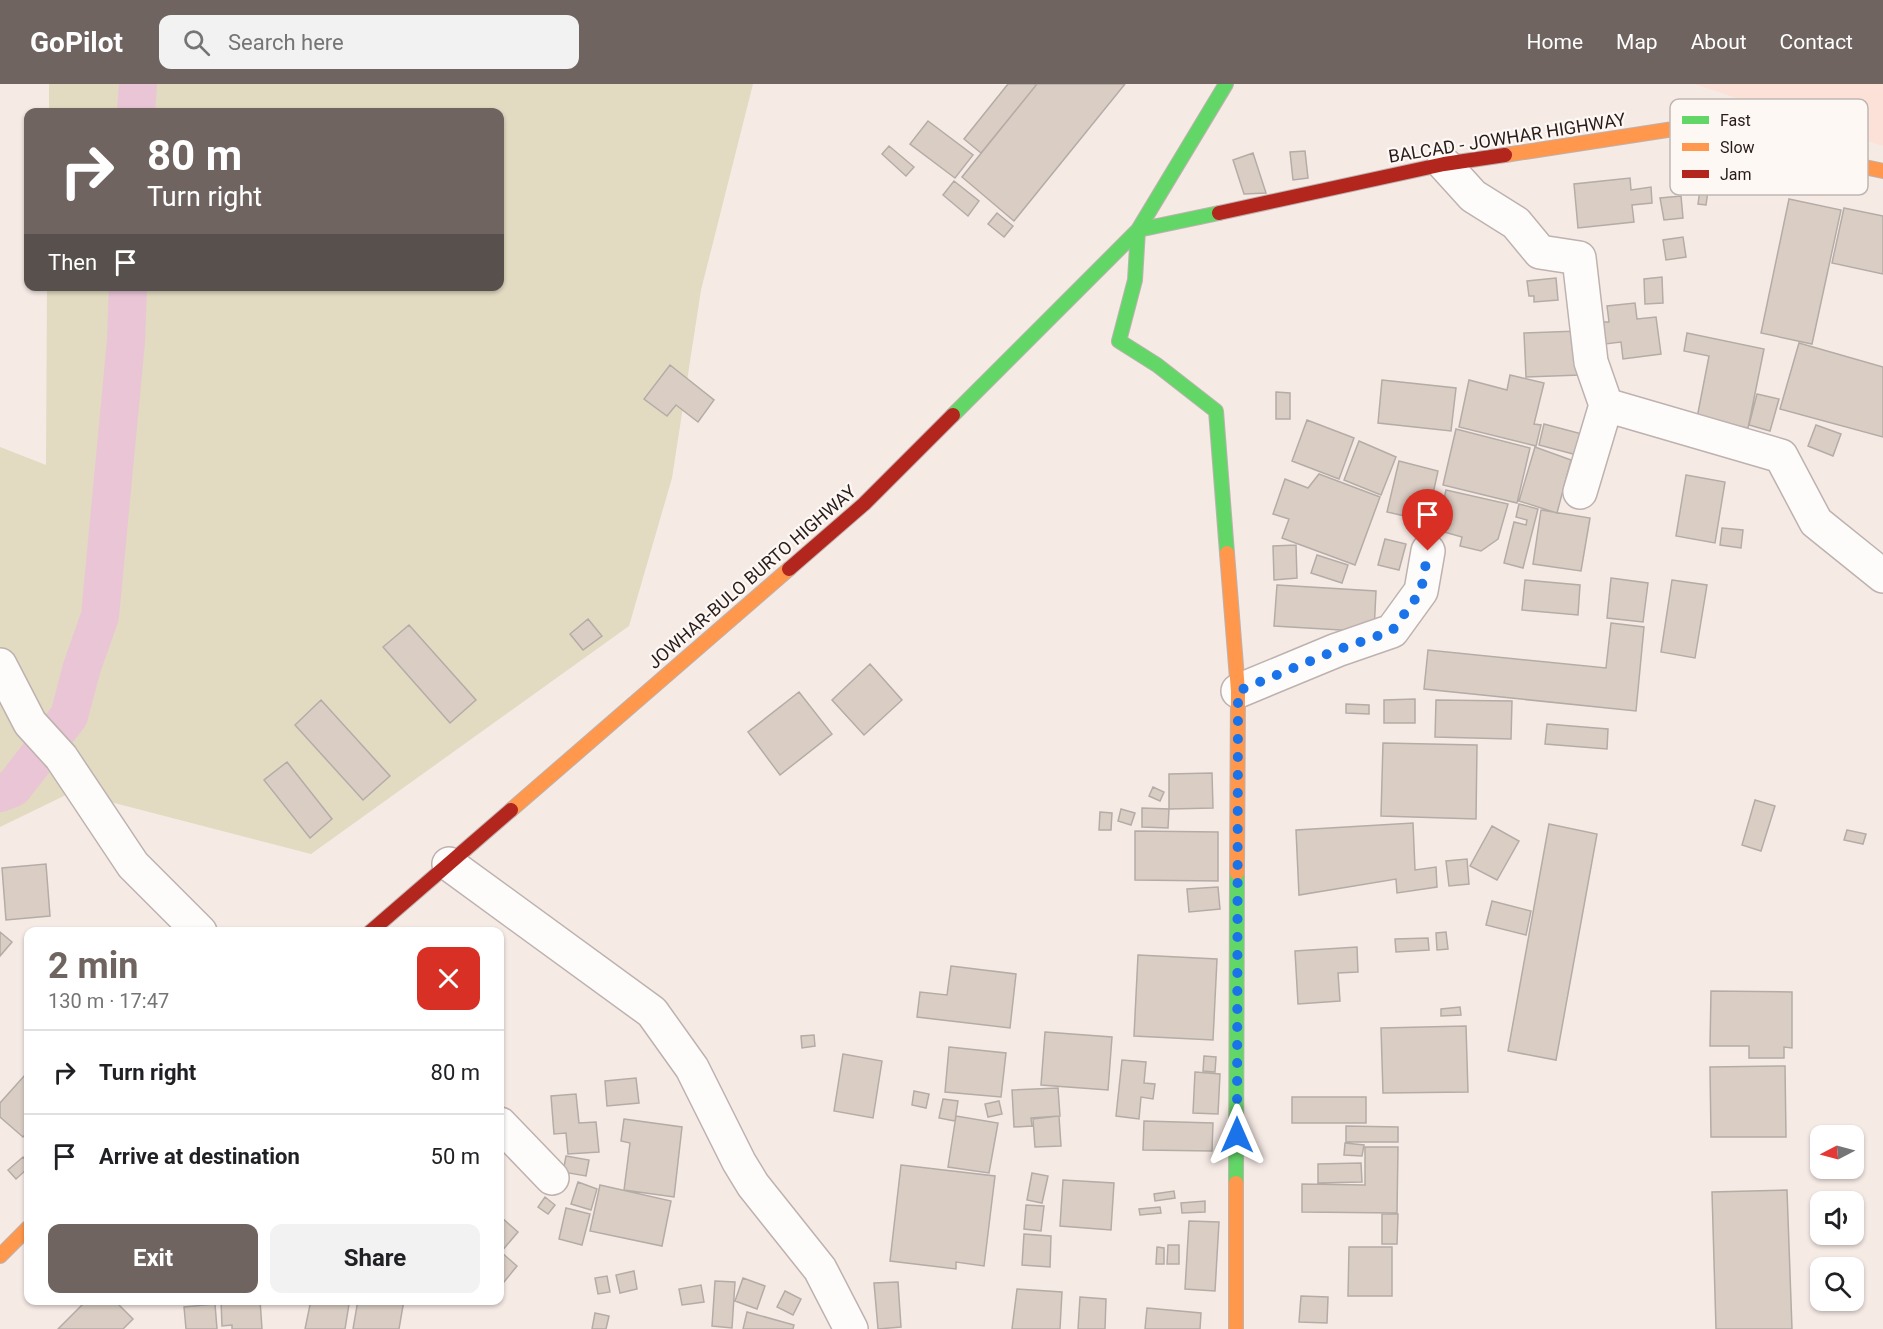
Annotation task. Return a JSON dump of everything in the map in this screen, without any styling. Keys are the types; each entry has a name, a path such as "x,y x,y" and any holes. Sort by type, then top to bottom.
{"main road":[{"path":"1226,84 1138,230 1135,280 1119,340 1157,365 1216,411 1238,691 1236,1329"},
{"name":"BALCAD - JOWHAR HIGHWAY","path":"1138,230 1444,164 1670,130"},
{"name":"BALCAD - JOWHAR HIGHWAY","path":"1868,168 1883,171"},
{"name":"JOWHAR-BULO BURTO HIGHWAY","path":"376,927 864,504 1138,230"},
{"path":"0,1256 24,1232"}],"street":[{"path":"1444,164 1473,196 1516,223 1540,252 1579,258 1591,362 1606,405 1580,492"},
{"path":"1606,405 1781,456 1816,522 1883,576"},
{"path":"1238,691 1337,650 1392,631 1421,591 1428,551"},
{"path":"0,665 30,723 61,757 133,865 195,927"},
{"path":"449,864 652,1012 692,1068 753,1185 820,1269 851,1329"},
{"path":"504,1129 552,1178"}],"shaded area":[{"path":"49,84 753,84 701,290 672,478 629,626 311,854 72,792 0,827 0,447 46,465 47,291 504,291 504,108 49,108"},
{"path":"1694,84 1883,84 1883,146 1868,141 1868,99 1740,99"}],"building":[{"path":"1008,84 1037,84 981,153 964,139"},
{"path":"1037,84 1125,84 1014,221 962,177"},
{"path":"928,121 973,155 955,178 910,144"},
{"path":"889,146 914,167 906,176 882,154"},
{"path":"1305,151 1308,178 1293,180 1290,152"},
{"path":"1253,153 1266,193 1244,194 1233,160"},
{"path":"1630,178 1631,190 1651,187 1652,203 1632,205 1634,222 1578,228 1574,184"},
{"path":"954,181 979,201 968,216 943,195"},
{"path":"1699,195 1707,195 1706,205 1698,204"},
{"path":"1681,196 1683,218 1664,220 1660,198"},
{"path":"1789,199 1841,210 1812,344 1761,333"},
{"path":"1844,208 1883,216 1883,274 1832,263"},
{"path":"997,213 1013,226 1004,237 988,224"},
{"path":"1683,237 1686,257 1666,260 1663,240"},
{"path":"1662,277 1663,303 1645,304 1644,279"},
{"path":"1556,278 1558,300 1534,302 1534,296 1529,296 1527,281"},
{"path":"1635,303 1637,319 1656,317 1661,354 1623,359 1621,342 1605,344 1603,322 1609,322 1607,306"},
{"path":"1579,331 1580,375 1526,377 1524,333"},
{"path":"1687,333 1764,349 1748,428 1697,418 1709,356 1684,351"},
{"path":"1799,343 1883,367 1883,437 1780,409"},
{"path":"670,365 714,400 698,422 676,405 667,416 644,399"},
{"path":"1510,375 1544,383 1534,424 1541,425 1536,446 1459,427 1469,380 1507,390"},
{"path":"1382,380 1456,388 1451,431 1378,423"},
{"path":"1276,392 1290,393 1290,419 1276,419"},
{"path":"1757,394 1779,399 1770,431 1749,425"},
{"path":"1307,420 1354,438 1339,479 1292,461"},
{"path":"1544,424 1582,434 1577,455 1539,445"},
{"path":"1816,425 1841,434 1833,456 1808,446"},
{"path":"1456,429 1530,448 1517,503 1443,485"},
{"path":"1359,441 1396,457 1381,495 1344,480"},
{"path":"1535,447 1571,460 1557,513 1519,501"},
{"path":"1399,461 1438,471 1427,521 1387,512"},
{"path":"1319,474 1380,497 1355,565 1282,538 1289,519 1273,514 1285,479 1308,488"},
{"path":"1686,475 1725,482 1715,543 1676,536"},
{"path":"1446,490 1508,504 1498,539 1481,551 1460,546 1462,537 1437,530"},
{"path":"1519,504 1538,509 1523,568 1504,563 1514,522 1526,525 1527,520 1516,517"},
{"path":"1541,510 1590,518 1581,571 1533,564"},
{"path":"1722,528 1743,530 1741,548 1720,545"},
{"path":"1385,539 1406,544 1399,570 1378,565"},
{"path":"1296,545 1297,578 1274,580 1273,546"},
{"path":"1317,555 1348,565 1342,583 1311,573"},
{"path":"1611,578 1648,583 1643,622 1607,618"},
{"path":"1525,580 1580,585 1578,615 1522,610"},
{"path":"1672,580 1707,585 1695,658 1661,652"},
{"path":"1277,585 1376,591 1374,632 1274,626"},
{"path":"588,619 602,636 583,650 570,634"},
{"path":"1611,623 1644,627 1636,711 1424,689 1428,650 1606,668"},
{"path":"409,625 476,700 450,723 383,647"},
{"path":"870,664 902,700 864,735 832,700"},
{"path":"799,692 832,734 780,775 748,732"},
{"path":"1415,699 1415,723 1384,723 1384,700"},
{"path":"321,700 390,776 363,800 295,725"},
{"path":"1436,700 1512,701 1511,739 1435,737"},
{"path":"1346,704 1369,705 1369,714 1346,713"},
{"path":"1547,724 1608,729 1607,749 1545,744"},
{"path":"1383,743 1477,745 1476,819 1381,816"},
{"path":"287,762 332,819 310,838 264,780"},
{"path":"1212,773 1213,808 1169,809 1169,774"},
{"path":"1153,787 1164,792 1160,801 1149,796"},
{"path":"1755,800 1775,806 1761,851 1742,845"},
{"path":"1142,808 1169,809 1168,828 1142,827"},
{"path":"1121,809 1135,813 1131,825 1118,821"},
{"path":"1100,812 1112,813 1111,830 1099,830"},
{"path":"1413,823 1415,870 1436,867 1437,887 1397,893 1396,879 1299,895 1296,830"},
{"path":"1549,824 1597,834 1556,1060 1508,1051"},
{"path":"1492,826 1519,841 1497,880 1470,866"},
{"path":"1847,830 1866,834 1863,844 1844,840"},
{"path":"1135,831 1218,832 1218,881 1135,880"},
{"path":"1467,859 1469,884 1449,886 1446,861"},
{"path":"46,864 50,916 6,920 2,868"},
{"path":"1218,887 1220,909 1189,912 1187,889"},
{"path":"1492,901 1531,911 1526,935 1486,925"},
{"path":"0,932 12,942 0,956"},
{"path":"1446,932 1448,949 1437,950 1436,933"},
{"path":"1428,938 1429,950 1396,952 1395,939"},
{"path":"1357,947 1358,972 1338,973 1340,1001 1298,1004 1295,951"},
{"path":"1138,955 1217,959 1213,1040 1134,1036"},
{"path":"951,966 1016,974 1010,1028 917,1017 920,992 947,995"},
{"path":"1711,991 1792,992 1792,1048 1784,1047 1784,1058 1749,1058 1749,1046 1710,1046"},
{"path":"1460,1007 1461,1015 1441,1016 1441,1009"},
{"path":"1466,1026 1468,1092 1383,1093 1381,1028"},
{"path":"1045,1032 1112,1037 1108,1090 1041,1085"},
{"path":"814,1035 815,1046 802,1048 801,1036"},
{"path":"949,1047 1006,1053 1001,1097 945,1092"},
{"path":"843,1054 882,1061 873,1118 834,1111"},
{"path":"1204,1056 1216,1057 1215,1072 1203,1071"},
{"path":"1122,1060 1146,1062 1144,1083 1155,1084 1153,1099 1141,1097 1139,1119 1116,1116"},
{"path":"1785,1066 1786,1137 1711,1137 1710,1067"},
{"path":"1195,1072 1220,1074 1218,1114 1193,1113"},
{"path":"24,1076 23,1137 0,1117 0,1103"},
{"path":"636,1078 639,1103 607,1106 605,1081"},
{"path":"1058,1088 1060,1116 1031,1118 1032,1126 1014,1127 1012,1090"},
{"path":"914,1091 929,1094 926,1108 912,1105"},
{"path":"576,1094 579,1123 596,1122 599,1152 568,1154 566,1133 554,1134 551,1096"},
{"path":"1292,1097 1366,1097 1366,1123 1292,1123"},
{"path":"943,1099 958,1101 955,1121 939,1118"},
{"path":"999,1101 1002,1114 988,1117 985,1104"},
{"path":"956,1116 998,1123 989,1173 948,1167"},
{"path":"1059,1116 1061,1146 1035,1147 1033,1119"},
{"path":"624,1119 682,1127 674,1197 624,1190 630,1143 621,1141"},
{"path":"1144,1121 1213,1123 1212,1151 1143,1150"},
{"path":"1346,1126 1398,1127 1398,1142 1346,1142"},
{"path":"1345,1143 1364,1145 1362,1156 1344,1155"},
{"path":"1365,1147 1398,1147 1397,1213 1302,1212 1302,1184 1365,1185"},
{"path":"566,1156 589,1160 586,1176 563,1172"},
{"path":"24,1158 24,1172 16,1179 8,1170"},
{"path":"1361,1163 1362,1182 1318,1183 1318,1164"},
{"path":"901,1165 995,1176 984,1266 956,1262 956,1269 890,1261"},
{"path":"1032,1173 1048,1176 1042,1203 1027,1200"},
{"path":"1063,1180 1114,1183 1111,1230 1060,1226"},
{"path":"578,1182 597,1189 591,1210 571,1204"},
{"path":"600,1185 671,1201 662,1246 590,1231"},
{"path":"1787,1190 1792,1329 1716,1329 1712,1192"},
{"path":"1174,1191 1175,1198 1155,1201 1154,1194"},
{"path":"545,1197 555,1205 548,1214 538,1207"},
{"path":"1205,1201 1205,1212 1182,1213 1181,1203"},
{"path":"1026,1205 1044,1206 1041,1231 1024,1229"},
{"path":"1160,1207 1161,1213 1140,1215 1139,1209"},
{"path":"566,1208 590,1214 582,1245 559,1239"},
{"path":"1382,1214 1398,1214 1397,1244 1382,1244"},
{"path":"504,1220 518,1232 504,1248"},
{"path":"1189,1221 1219,1222 1215,1291 1185,1289"},
{"path":"1024,1234 1051,1236 1050,1267 1022,1265"},
{"path":"1168,1245 1179,1245 1179,1264 1167,1264"},
{"path":"1157,1247 1164,1248 1164,1264 1156,1264"},
{"path":"1349,1247 1392,1247 1392,1296 1348,1296"},
{"path":"504,1255 517,1266 504,1282"},
{"path":"634,1271 637,1289 620,1293 616,1275"},
{"path":"607,1276 610,1292 598,1294 595,1278"},
{"path":"743,1278 765,1286 757,1309 735,1301"},
{"path":"715,1281 735,1282 732,1328 712,1326"},
{"path":"898,1282 901,1327 878,1329 874,1283"},
{"path":"701,1285 704,1302 682,1305 679,1289"},
{"path":"1017,1289 1062,1292 1060,1329 1012,1329"},
{"path":"785,1291 801,1299 793,1315 777,1307"},
{"path":"1301,1296 1328,1297 1327,1323 1299,1322"},
{"path":"1080,1297 1106,1299 1105,1329 1078,1329"},
{"path":"82,1305 119,1305 133,1319 123,1329 58,1329"},
{"path":"215,1305 217,1329 186,1329 184,1307"},
{"path":"221,1305 260,1305 262,1329 232,1329 232,1325 222,1326"},
{"path":"310,1305 349,1305 345,1329 305,1329"},
{"path":"357,1305 403,1305 399,1329 353,1329"},
{"path":"1147,1308 1201,1313 1200,1329 1145,1329"},
{"path":"747,1312 794,1325 793,1329 743,1329"},
{"path":"595,1313 609,1316 606,1329 592,1329"}],"waterway":[{"path":"136,108 138,84"},
{"path":"0,793 13,788 69,716 82,667 100,616 126,341 128,291"}],"traffic: fast":[{"path":"1226,84 1138,230 1135,280 1119,341 1157,365 1216,411 1227,553"},
{"path":"953,415 1138,230 1219,213"},
{"path":"1236,1183 1237,873"}],"traffic: slow":[{"path":"1505,155 1670,130"},
{"path":"1868,168 1883,171"},
{"path":"1227,553 1238,691 1237,873"},
{"path":"511,810 789,569"},
{"path":"1236,1183 1236,1329"},
{"path":"0,1256 24,1232"}],"traffic: jam":[{"path":"1219,213 1444,164 1505,155"},
{"path":"789,569 864,504 953,415"},
{"path":"376,927 511,810"}],"route":[{"path":"1237,1135 1238,691 1337,650 1392,631 1421,591 1428,551"}]}
